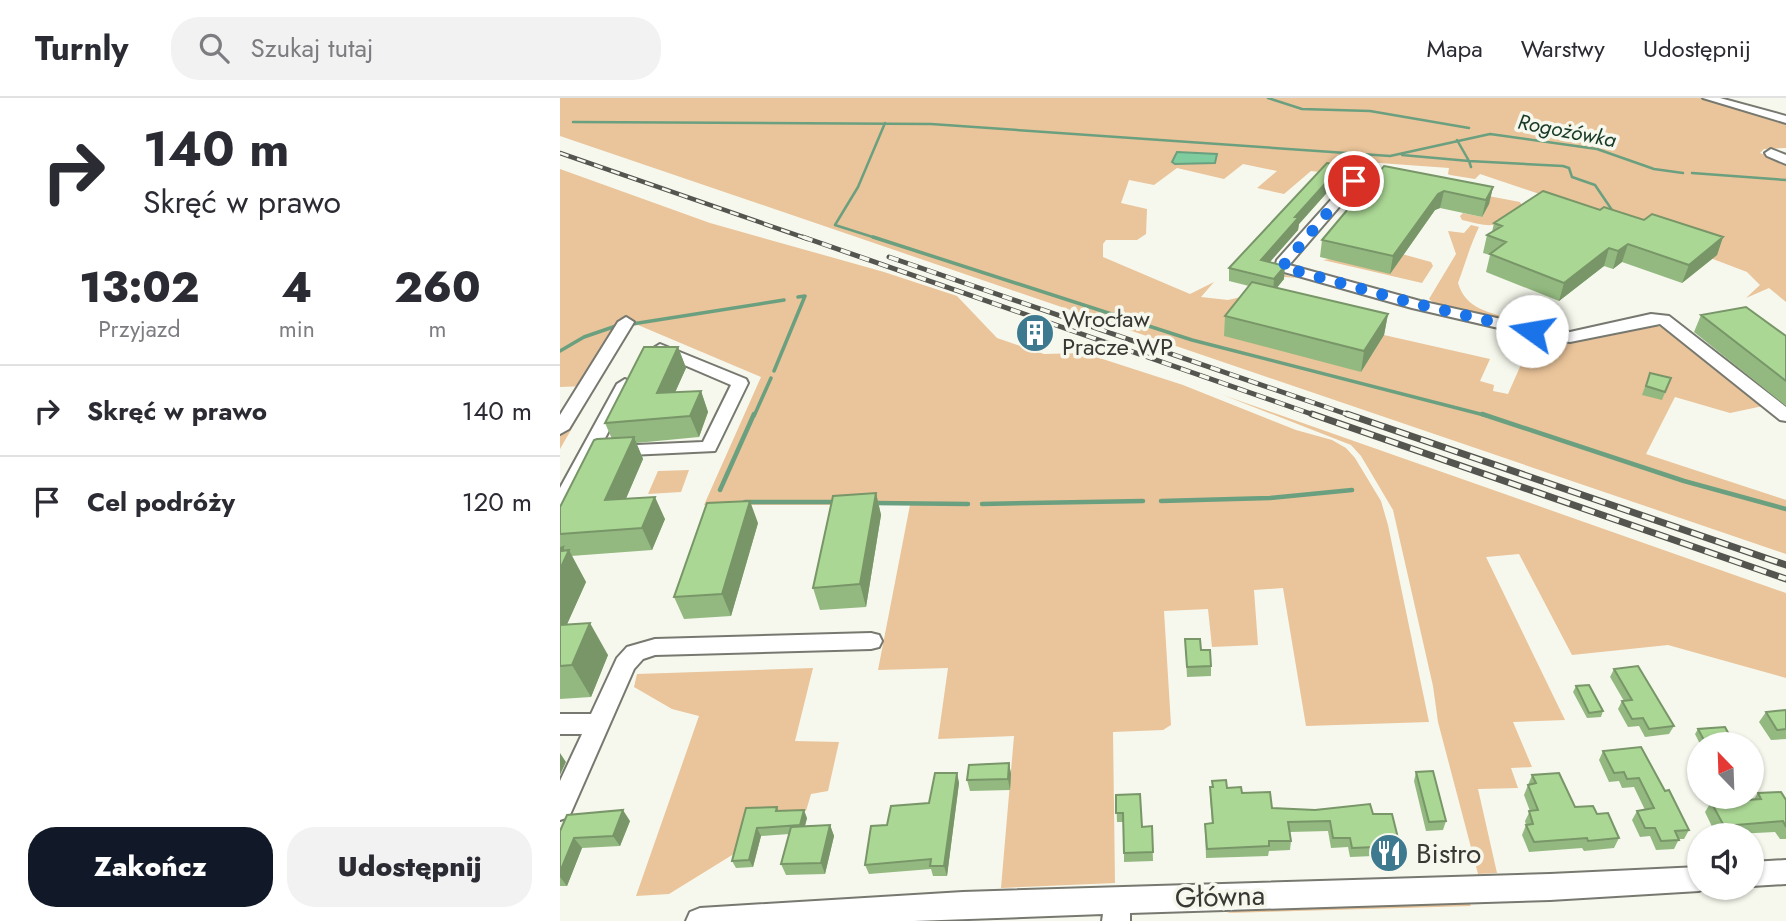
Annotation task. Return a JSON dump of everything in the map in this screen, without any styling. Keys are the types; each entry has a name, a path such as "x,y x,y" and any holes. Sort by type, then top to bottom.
{"street":[{"path":"1709,98 1786,120"},
{"path":"1746,98 1786,111"},
{"path":"1786,149 1771,153 1786,160"},
{"path":"1360,175 1282,267 1417,304 1546,334 1570,337 1651,319 1664,319 1786,416"},
{"path":"560,429 626,322"},
{"path":"589,454 709,447 740,383 656,348 644,350"},
{"path":"560,506 631,372"},
{"path":"560,809 625,664 640,651 655,647 871,641"},
{"path":"560,724 598,724"},
{"path":"1764,873 1786,872"},
{"name":"Główna","path":"700,921 1116,910 1687,880"}],"shaded area":[{"path":"560,98 1702,98 1786,125 1786,148 1764,149 1760,153 1786,162 1786,302 1769,288 1746,298 1760,285 1747,272 1566,203 1480,174 1475,179 1450,175 1449,168 1338,160 1328,173 1311,171 1284,194 1257,188 1277,171 1243,164 1224,179 1177,168 1154,185 1129,180 1121,203 1147,209 1146,234 1137,240 1106,240 1103,244 1103,257 1190,294 1214,282 1201,297 1228,300 1241,297 1264,269 1297,278 1273,276 1264,287 1361,372 1384,335 1490,359 1480,381 1494,385 1493,391 1508,394 1534,335 1544,338 1539,352 1554,356 1559,348 1558,342 1640,326 1667,328 1763,406 1730,413 1675,397 1646,454 1786,500 1786,554 560,136"},
{"path":"1177,152 1217,154 1215,163 1175,164 1172,162"},
{"path":"560,169 710,223 884,272 957,296 997,338 1044,354 1084,353 1183,385 1296,430 1332,440 1346,448 1381,501 1429,722 1306,726 1283,588 1254,590 1258,645 1212,647 1208,609 1164,611 1171,725 1163,730 1113,732 1115,883 1001,888 1014,736 938,739 948,668 878,670 910,505 704,505 761,377 638,325 631,326 560,449 560,434 588,386 560,387"},
{"path":"1483,195 1520,202 1522,206 1495,225 1462,220 1460,216 1463,213 1482,217"},
{"path":"1471,225 1479,227 1458,283 1467,299 1480,309 1515,320 1514,322 1437,305 1429,299 1456,254 1448,231 1464,233"},
{"path":"1391,251 1431,262 1433,266 1422,283 1323,260"},
{"path":"1223,395 1786,593 1786,678 1668,645 1572,655 1519,554 1486,557 1565,720 1513,722 1532,767 1511,768 1518,788 1478,789 1497,873 1478,874 1438,722 1433,686 1393,510 1361,456 1351,445"},
{"path":"689,470 681,492 648,494 658,471"},
{"path":"813,668 795,741 839,742 828,791 811,794 806,811 746,814 737,852 669,894 636,896 699,716 672,709 634,687 637,674"},
{"path":"1467,900 1471,906 1226,913 1255,906"}],"building":[{"path":"1327,163 1341,166 1261,260 1285,266 1274,279 1229,268"},
{"path":"1384,166 1493,187 1486,200 1444,191 1438,194 1393,256 1322,240"},
{"path":"1543,191 1600,210 1604,207 1644,220 1652,214 1723,237 1689,265 1628,244 1618,251 1609,248 1564,283 1490,254 1506,242 1487,235 1502,226 1494,223"},
{"path":"1252,282 1388,314 1364,351 1225,316"},
{"path":"1746,307 1786,336 1786,381 1701,315"},
{"path":"644,347 678,347 657,393 701,391 690,416 605,423"},
{"path":"1650,373 1671,378 1665,392 1646,386"},
{"path":"634,437 605,500 655,497 642,528 560,534 560,507 594,440"},
{"path":"876,493 860,584 813,588 833,496"},
{"path":"750,501 722,594 674,597 707,503"},
{"path":"563,547 561,551 569,550 560,569 560,548"},
{"path":"590,623 572,665 560,666 560,625"},
{"path":"1185,639 1200,639 1201,650 1210,650 1211,666 1187,667"},
{"path":"1638,666 1674,726 1649,729 1643,718 1632,719 1622,701 1632,700 1614,669"},
{"path":"1589,685 1603,711 1589,713 1576,686"},
{"path":"1786,710 1786,729 1777,730 1766,712"},
{"path":"1725,727 1728,732 1700,732 1698,729"},
{"path":"1641,747 1665,791 1669,790 1687,826 1687,830 1675,831 1679,840 1661,841 1655,828 1645,828 1637,811 1654,808 1639,778 1627,779 1624,772 1614,773 1603,751"},
{"path":"1009,763 1008,779 967,780 969,765"},
{"path":"1433,771 1446,821 1429,822 1416,772"},
{"path":"935,773 957,773 944,866 930,866 931,859 865,865 871,826 887,825 891,806 929,803"},
{"path":"1559,773 1575,807 1593,806 1597,814 1608,813 1619,838 1534,842 1526,825 1533,824 1529,811 1538,810 1528,785 1536,783 1532,775"},
{"path":"1226,780 1227,788 1241,787 1242,793 1270,792 1272,808 1315,810 1370,804 1373,814 1392,814 1400,846 1352,848 1350,838 1333,838 1330,821 1288,822 1291,841 1269,841 1269,846 1207,849 1205,824 1213,823 1210,787 1213,787 1212,781"},
{"path":"1781,792 1786,800 1786,827 1783,821 1722,823 1715,809 1764,809 1764,793"},
{"path":"1140,794 1142,827 1152,826 1153,852 1124,853 1123,813 1116,813 1116,795"},
{"path":"777,807 776,811 804,810 800,825 757,828 749,860 732,861 746,808"},
{"path":"623,810 613,836 574,838 560,872 560,831 567,815"},
{"path":"830,825 821,863 781,864 791,827"}],"waterway":[{"name":"Rogożówka","path":"1268,98 1302,109 1370,111 1469,128"},
{"path":"573,122 885,124"},
{"path":"879,239 835,225 858,187 885,124"},
{"path":"885,124 931,124 1390,156 1458,141"},
{"name":"Rogożówka","path":"1458,141 1490,134 1597,149 1654,169 1683,173"},
{"path":"1458,141 1469,161"},
{"path":"1402,155 1469,161"},
{"path":"1469,161 1569,168 1572,177 1595,185 1614,213"},
{"path":"1469,161 1471,167"},
{"name":"Rogożówka","path":"1692,173 1786,180"},
{"path":"873,237 1192,340 1488,416"},
{"path":"774,371 805,296 798,297"},
{"path":"632,324 784,300"},
{"path":"560,351 584,337 616,326"},
{"path":"754,416 771,378"},
{"path":"720,490 754,414"},
{"path":"1482,414 1684,481 1786,509"},
{"path":"1161,501 1270,498 1352,490"},
{"path":"982,504 1143,501"},
{"path":"745,502 838,502"},
{"path":"874,503 968,504"}],"railway":[{"path":"560,153 808,239"},
{"path":"803,237 1317,416"},
{"path":"889,257 1352,416"},
{"path":"1312,414 1786,579"},
{"path":"1347,414 1786,565"}],"place":[{"name":"Wrocław Pracze WP","path":"1035,333"},
{"name":"Bistro","path":"1389,853"}],"route":[{"path":"1354,181 1282,263 1282,267 1287,271 1532,331"}]}
